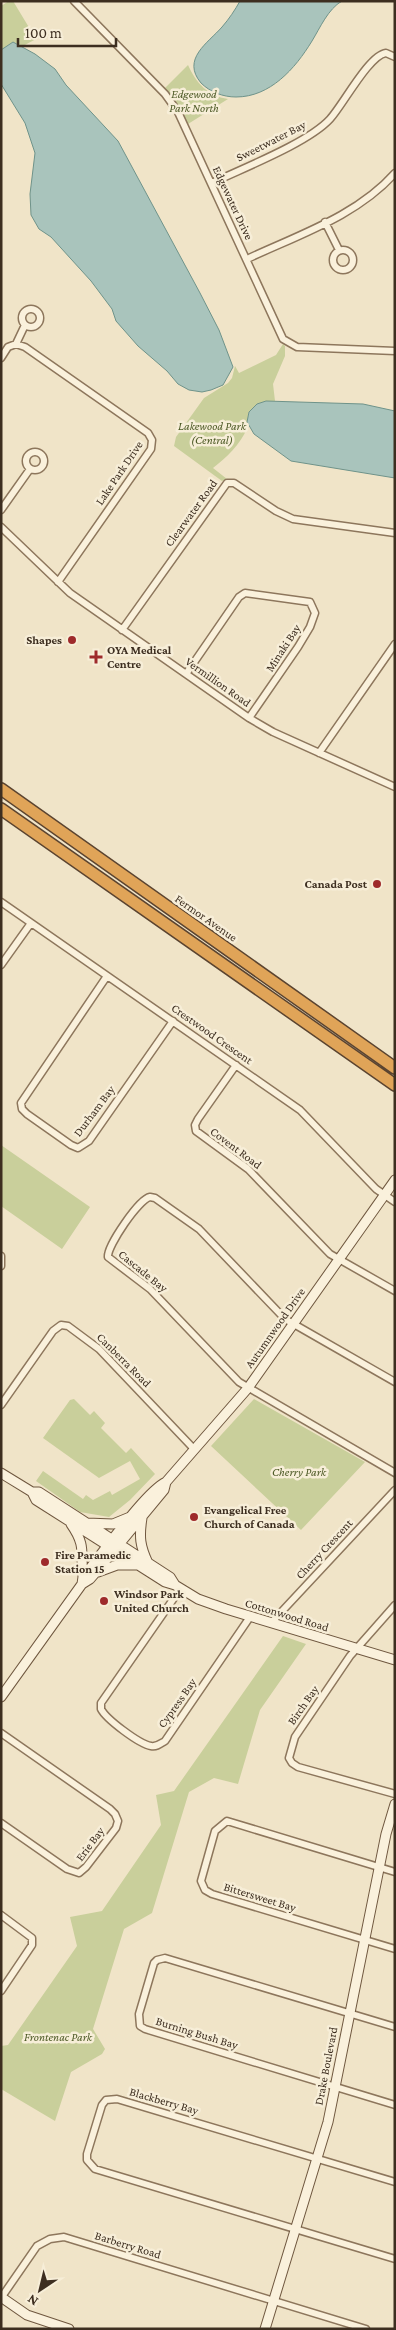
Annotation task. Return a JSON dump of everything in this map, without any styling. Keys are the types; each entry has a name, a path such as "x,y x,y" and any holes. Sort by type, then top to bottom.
{"highway":[{"name":"Fermor Avenue","path":"1,789 395,1068"},
{"path":"1,809 395,1085"},
{"path":"384,1078 395,1090"}],"street":[{"name":"Edgewater Drive","path":"74,1 172,103 212,183 281,334 288,343 297,347 395,351"},
{"name":"Sweetwater Bay","path":"212,183 318,130 339,108 375,58 386,53 395,57"},
{"path":"247,258 325,222 364,201 395,173"},
{"path":"325,222 338,250"},
{"path":"1,358 8,347 16,344 25,325"},
{"name":"Lake Park Drive","path":"16,344 25,347 148,433 152,440 151,449 58,582"},
{"path":"1,510 30,469"},
{"name":"Clearwater Road","path":"122,630 227,483 234,482 276,511 293,519 395,532"},
{"name":"Vermillion Road","path":"1,527 58,582 122,630 249,718 273,732 393,784"},
{"name":"Minaki Bay","path":"186,674 240,597 245,593 310,602 315,613 305,637 249,718"},
{"path":"320,753 395,644"},
{"name":"Crestwood Crescent","path":"1,902 300,1110 384,1196 395,1202"},
{"path":"1,965 31,923"},
{"name":"Durham Bay","path":"107,976 21,1103 22,1109 27,1114 71,1145 78,1148 89,1141 172,1021"},
{"name":"Covent Road","path":"236,1065 198,1119 196,1132 248,1169 330,1253 339,1259"},
{"name":"Autumnwood Drive","path":"1,1697 83,1580 138,1515 164,1490 166,1482 193,1448 248,1388 395,1180"},
{"name":"Cascade Bay","path":"248,1388 239,1382 150,1289 108,1257 109,1247 141,1201 150,1197 156,1198 199,1229 285,1319 294,1325"},
{"path":"1,1256 1,1266"},
{"path":"339,1259 395,1291"},
{"name":"Canberra Road","path":"1,1406 53,1331 61,1325 68,1326 99,1349 193,1448"},
{"path":"294,1325 395,1382"},
{"path":"248,1388 395,1473"},
{"name":"Cottonwood Road","path":"1,1473 32,1492 39,1492 85,1523 139,1565 165,1582 178,1586 198,1599 250,1617 395,1660"},
{"name":"Cherry Crescent","path":"271,1623 395,1490"},
{"name":"Cottonwood Road","path":"32,1492 36,1500 68,1520 149,1563 170,1576 178,1586"},
{"path":"85,1523 112,1524 138,1515 141,1549 149,1563"},
{"path":"68,1520 82,1544 83,1580"},
{"name":"Autumnwood Drive","path":"83,1580 90,1579 114,1545"},
{"path":"96,1572 117,1565 139,1565"},
{"name":"Cypress Bay","path":"178,1586 101,1703 101,1709 107,1718 142,1743 159,1746 165,1741 250,1617"},
{"path":"356,1648 395,1605"},
{"name":"Birch Bay","path":"356,1648 295,1737 289,1758 292,1763 298,1766 395,1794"},
{"name":"Erie Bay","path":"1,1733 110,1809 118,1821 116,1828 86,1867 79,1873 67,1869 1,1823"},
{"name":"Drake Boulevard","path":"265,2329 328,2122 386,1834 395,1804"},
{"name":"Bittersweet Bay","path":"364,1940 212,1894 205,1890 201,1881 216,1831 228,1821 379,1868"},
{"path":"379,1868 395,1872"},
{"path":"1,1915 27,1933 32,1938 32,1945 1,1990"},
{"path":"364,1940 395,1949"},
{"name":"Burning Bush Bay","path":"334,2087 145,2029 140,2026 139,2014 154,1963 165,1958 349,2014"},
{"path":"349,2014 395,2027"},
{"path":"334,2087 395,2105"},
{"name":"Blackberry Bay","path":"295,2230 95,2169 87,2160 87,2154 100,2111 106,2100 117,2099 317,2158"},
{"path":"317,2158 395,2182"},
{"path":"295,2230 395,2259"},
{"name":"Barberry Road","path":"1,2297 37,2246 50,2238 64,2237 366,2329"},
{"path":"1,2297 27,2314 70,2329"}],"green space":[{"path":"9,1 13,1 36,39 23,46 13,42 1,50 1,6"},
{"name":"Edgewood Park North","path":"188,65 204,88 214,95 228,99 188,124 178,105 165,88"},
{"name":"Lakewood Park (Central)","path":"283,344 285,346 285,356 273,384 275,401 257,404 249,412 248,426 241,440 213,468 227,479 222,481 174,446 176,437 204,398 228,383 232,378 235,366 239,373 276,355"},
{"path":"1,1145 90,1207 62,1249 1,1206"},
{"path":"74,1399 90,1415 94,1411 105,1423 101,1428 126,1453 131,1448 155,1474 130,1500 109,1517 80,1512 36,1481 43,1471 83,1499 86,1495 93,1500 110,1491 112,1495 140,1479 130,1461 99,1478 43,1438 70,1400"},
{"name":"Cherry Park","path":"254,1399 365,1462 301,1530 211,1446"},
{"name":"Frontenac Park","path":"283,1636 306,1644 260,1710 238,1784 214,1778 189,1792 152,1913 124,1929 93,2029 105,2049 102,2054 71,2072 55,2121 1,2089 1,2046 8,2045 77,1946 70,1917 102,1911 161,1825 156,1795 174,1791"}],"water":[{"path":"240,1 342,1 328,14 298,62 280,80 260,92 248,96 231,97 208,89 201,83 194,66 199,52 225,24"},
{"path":"13,42 35,54 55,69 66,85 118,141 219,330 233,367 223,385 202,392 189,390 178,384 167,371 138,346 116,321 112,309 91,281 51,237 39,229 31,215 30,194 35,153 25,123 1,84 1,50"},
{"path":"266,401 363,404 395,411 395,478 291,461 254,434 247,422 249,412 257,404"}],"place":[{"name":"Shapes","path":"72,640"},
{"name":"OYA Medical Centre","path":"96,657"},
{"name":"Canada Post","path":"377,884"},
{"name":"Evangelical Free Church of Canada","path":"194,1517"},
{"name":"Fire Paramedic Station 15","path":"45,1562"},
{"name":"Windsor Park United Church","path":"104,1601"}]}
